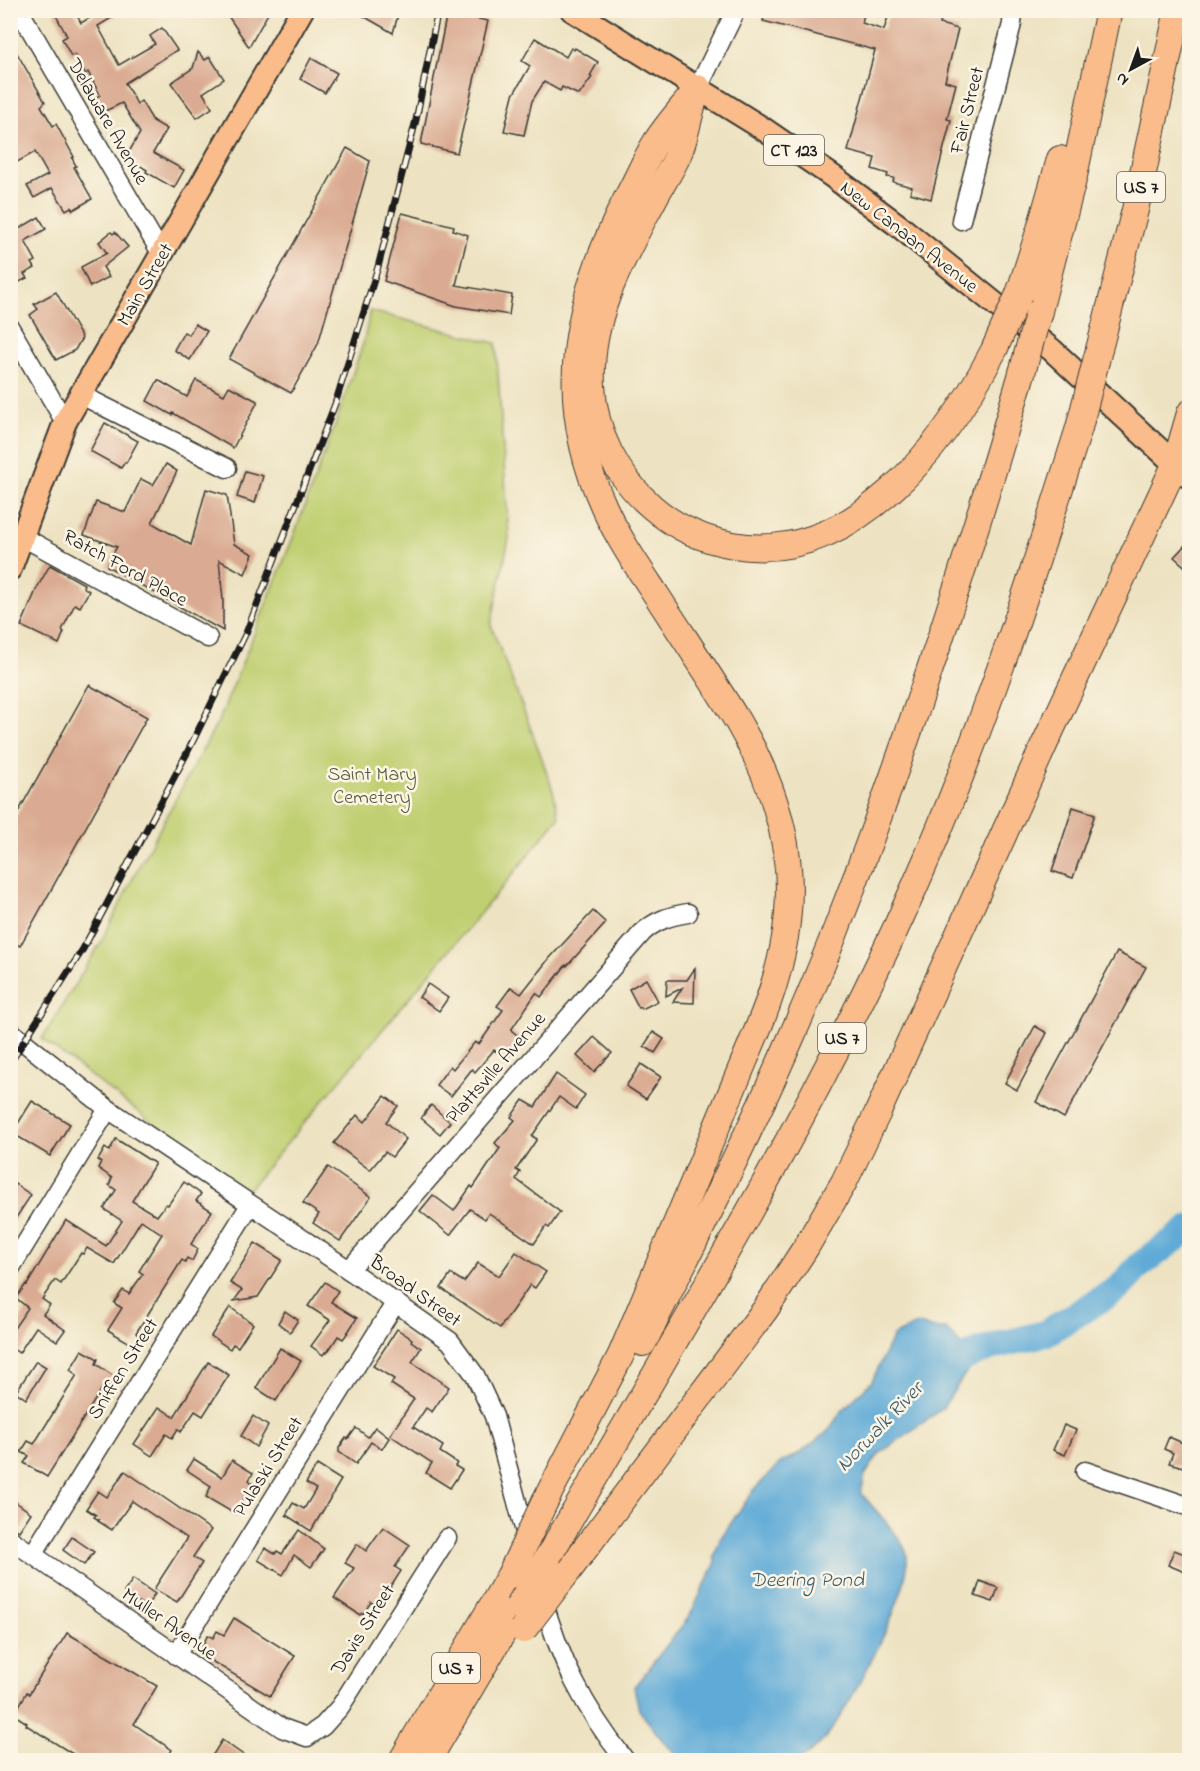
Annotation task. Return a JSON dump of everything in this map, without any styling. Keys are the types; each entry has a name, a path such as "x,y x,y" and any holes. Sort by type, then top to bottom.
{"highway":[{"name":"US 7","path":"428,1761 521,1619 558,1540 770,1174 821,1080 891,937 930,849 975,740 1031,579 1079,428 1135,210 1178,10"},
{"path":"698,88 678,154 609,289 594,345 592,386 594,410 607,450 619,470 644,501 676,525 698,536 742,546 787,545 809,540 830,531 878,500 921,460 956,416 994,350 1019,294 1053,187 1071,114 1108,15"},
{"name":"US 7","path":"402,1761 510,1575 548,1503 626,1376 700,1231 774,1074 834,936 944,632 971,547 1022,373 1074,176 1108,15"},
{"path":"548,1503 621,1355 759,1026 776,980 786,940 787,854 783,830 770,786 738,722 627,549 604,507 584,446 576,401 578,331 587,294 601,254 656,142 698,88"},
{"path":"442,1761 521,1619 566,1574 765,1310 806,1247 844,1182 1045,743 1182,471 1190,413"}],"main road":[{"name":"Main Street","path":"10,569 65,422 302,10"},
{"name":"New Canaan Avenue","path":"572,10 807,159 933,252 1052,350 1182,471"}],"street":[{"name":"Delaware Avenue","path":"20,10 161,253"},
{"path":"698,88 736,10"},
{"name":"Fair Street","path":"962,220 1012,24 1013,10"},
{"path":"10,328 65,422"},
{"path":"81,394 227,468"},
{"name":"Ratch Ford Place","path":"21,536 208,638"},
{"name":"Plattsville Avenue","path":"349,1270 642,933 652,923 669,916 688,913"},
{"name":"Broad Street","path":"10,1031 108,1109 349,1270 450,1341 475,1375 494,1416 550,1623 570,1677 594,1719 625,1761"},
{"path":"10,1269 108,1109"},
{"name":"Sniffen Street","path":"33,1554 250,1205"},
{"name":"Pulaski Street","path":"176,1654 396,1302"},
{"path":"1085,1471 1190,1507"},
{"name":"Davis Street","path":"307,1737 323,1726 340,1707 447,1538"},
{"name":"Muller Avenue","path":"10,1539 282,1728 307,1737"}],"green space":[{"name":"Saint Mary Cemetery","path":"370,311 496,343 509,538 491,625 541,756 559,817 248,1190 216,1171 42,1039 101,942 137,870 220,718 294,535 336,422 364,341"}],"water":[{"name":"Deering Pond","path":"918,1324 934,1329 946,1329 962,1346 988,1348 987,1359 969,1368 942,1409 879,1454 865,1475 861,1493 903,1545 907,1568 892,1617 865,1674 827,1736 800,1760 682,1760 663,1741 639,1710 634,1687 689,1617 716,1562 714,1557 720,1539 753,1491 780,1463 800,1453 828,1431 841,1412 872,1381 893,1336"}],"building":[{"path":"53,10 74,10 81,23 103,10 116,10 118,14 98,26 119,65 155,44 150,36 162,28 177,50 125,83 137,104 141,101 153,121 167,129 153,153 184,170 174,188 126,157 140,133 122,103 103,112 95,98 100,95 88,72 85,74 75,54 71,56 62,39 67,36"},
{"path":"224,10 270,10 249,47"},
{"path":"353,10 390,10 398,15 393,33"},
{"path":"766,10 865,10 862,23 884,30 890,10 943,10 940,24 958,29 945,81 956,84 947,119 951,120 931,199 910,193 912,187 893,182 894,178 887,177 888,174 872,169 875,158 848,151 875,50 763,21"},
{"path":"447,12 488,21 457,153 421,144"},
{"path":"535,38 566,57 571,48 574,50 575,48 598,62 590,76 592,77 579,95 562,87 560,91 544,82 532,101 524,135 504,131 513,95 530,66 522,61"},
{"path":"10,41 45,102 41,106 53,126 56,124 74,157 72,158 76,166 74,167 92,199 73,210 71,207 66,210 52,188 34,198 27,186 48,175 35,152 10,166"},
{"path":"198,52 205,60 210,57 224,79 203,93 212,108 197,118 171,83 193,68"},
{"path":"311,58 337,73 325,93 300,79"},
{"path":"347,148 370,161 318,344 291,393 229,359"},
{"path":"402,213 454,226 453,230 468,235 456,285 512,295 509,315 456,306 384,281"},
{"path":"39,217 46,229 25,241 36,261 32,263 35,268 24,274 27,278 10,287 10,234"},
{"path":"111,232 113,234 115,232 128,247 103,267 109,277 90,287 81,267 107,253 99,242"},
{"path":"56,292 82,338 75,350 56,360 30,315 38,309 34,304"},
{"path":"195,324 207,331 190,360 174,350 184,332 189,335"},
{"path":"158,380 187,397 196,380 224,395 229,386 257,403 233,448 173,413 172,415 147,401"},
{"path":"105,423 138,441 121,468 90,451"},
{"path":"166,464 177,471 152,523 191,545 206,489 227,495 234,544 253,554 245,574 219,560 223,631 107,566 117,547 84,535 96,502 125,512 141,479 153,485"},
{"path":"245,471 263,476 255,503 237,497"},
{"path":"1190,540 1190,571 1174,557"},
{"path":"50,565 84,584 83,587 89,591 80,607 75,604 62,630 64,632 59,644 21,626 37,588"},
{"path":"89,685 147,717 20,946 10,941 10,827"},
{"path":"1073,807 1095,814 1073,878 1052,871"},
{"path":"593,911 606,923 566,965 541,997 536,993 511,1030 522,1039 507,1058 494,1050 475,1072 472,1069 451,1096 436,1085 450,1066 453,1069 475,1042 479,1044 503,1010 497,1006 511,987 521,994 547,961"},
{"path":"1117,952 1146,967 1064,1118 1036,1102"},
{"path":"695,968 694,1003 673,1002 682,988 666,996 667,980 687,980"},
{"path":"646,979 658,1001 642,1009 639,1008 629,989"},
{"path":"428,984 448,998 439,1011 419,997"},
{"path":"1035,1026 1047,1033 1017,1090 1005,1083"},
{"path":"653,1032 664,1039 655,1053 644,1046"},
{"path":"594,1037 612,1053 594,1072 577,1056"},
{"path":"641,1064 661,1077 646,1099 626,1086"},
{"path":"556,1074 585,1095 576,1109 559,1097 532,1136 537,1139 516,1170 520,1172 516,1179 560,1212 549,1228 546,1226 534,1244 489,1213 485,1219 470,1209 450,1235 420,1211 433,1195 454,1211 500,1148 495,1143 515,1120 511,1117 523,1100 535,1107"},
{"path":"385,1096 398,1106 386,1122 406,1139 392,1157 385,1152 370,1170 334,1143 357,1115 365,1122"},
{"path":"32,1101 70,1124 50,1156 12,1133"},
{"path":"431,1105 450,1122 440,1134 421,1118"},
{"path":"116,1139 154,1163 132,1201 157,1216 184,1182 201,1194 196,1201 212,1211 191,1244 198,1249 192,1261 187,1258 185,1262 182,1260 136,1333 139,1336 133,1345 108,1330 122,1308 114,1303 123,1290 129,1294 143,1274 139,1271 162,1234 141,1220 114,1264 87,1248 83,1254 81,1253 61,1284 55,1280 42,1299 50,1305 43,1314 65,1330 57,1341 36,1327 19,1353 10,1347 10,1334 28,1308 16,1298 27,1285 66,1220 106,1246 122,1221 104,1209 116,1190 109,1185 112,1178 98,1168 101,1162 98,1160 105,1148 109,1151"},
{"path":"328,1167 371,1197 340,1241 313,1223 319,1214 303,1203"},
{"path":"15,1184 31,1195 10,1227 10,1192"},
{"path":"255,1243 282,1260 258,1297 234,1301 242,1290 230,1283"},
{"path":"516,1252 546,1272 535,1288 530,1285 500,1328 441,1288 451,1274 464,1282 478,1263 499,1276"},
{"path":"325,1282 338,1291 331,1302 357,1318 343,1339 338,1336 327,1353 323,1355 311,1346 330,1320 308,1306"},
{"path":"230,1307 253,1324 238,1347 233,1344 230,1349 211,1336"},
{"path":"285,1311 298,1320 290,1332 278,1323"},
{"path":"397,1329 421,1348 412,1362 449,1387 432,1412 426,1408 413,1427 443,1446 440,1452 457,1463 455,1466 462,1470 450,1488 426,1473 432,1463 390,1435 414,1399 391,1384 394,1379 373,1366"},
{"path":"280,1348 301,1361 276,1401 256,1388"},
{"path":"82,1350 98,1359 96,1364 115,1377 106,1393 101,1390 47,1477 24,1463 29,1456 21,1452 28,1441 34,1444 77,1375 70,1370"},
{"path":"36,1361 46,1367 26,1399 16,1392"},
{"path":"208,1362 229,1375 203,1416 195,1411 181,1432 178,1429 172,1438 166,1434 152,1456 134,1444 159,1407 174,1417"},
{"path":"253,1416 268,1426 256,1447 241,1436"},
{"path":"1064,1425 1076,1430 1065,1455 1053,1450"},
{"path":"375,1427 389,1438 382,1449 371,1442 356,1464 339,1452 346,1438 348,1439 356,1428 368,1437"},
{"path":"1169,1437 1190,1446 1190,1469 1169,1463 1173,1453 1164,1449"},
{"path":"194,1459 222,1477 232,1460 253,1473 249,1480 252,1483 235,1514 206,1497 211,1486 187,1470"},
{"path":"317,1465 341,1480 311,1531 286,1515 293,1503 304,1509 316,1489 306,1483"},
{"path":"125,1471 211,1530 193,1557 202,1563 177,1602 154,1589 187,1538 132,1501 112,1530 86,1509 98,1491 107,1497"},
{"path":"10,1498 31,1513 19,1531 10,1525"},
{"path":"383,1527 410,1545 395,1567 401,1571 378,1607 371,1602 360,1615 334,1598 354,1568 345,1563 357,1544 366,1551"},
{"path":"299,1530 324,1549 311,1567 294,1555 283,1575 258,1560 265,1548 275,1554 277,1551 282,1554"},
{"path":"72,1537 94,1552 84,1565 63,1550"},
{"path":"1174,1550 1190,1556 1190,1567 1187,1573 1168,1565"},
{"path":"133,1579 155,1594 146,1607 124,1592"},
{"path":"980,1581 998,1588 993,1602 975,1596"},
{"path":"234,1618 295,1656 270,1696 203,1656 207,1649 202,1646 208,1635 213,1638 217,1631 224,1635"},
{"path":"67,1633 157,1686 134,1724 172,1750 165,1761 84,1761 26,1725 27,1723 16,1716 15,1713 27,1692 29,1694"},
{"path":"222,1740 252,1761 209,1761"}],"waterway":[{"name":"Norwalk River","path":"955,1362 988,1348 1046,1333 1119,1288 1140,1265 1190,1228"}],"railway":[{"path":"10,1063 83,949 187,753 246,633 335,404 378,267 416,120 438,10"}]}
